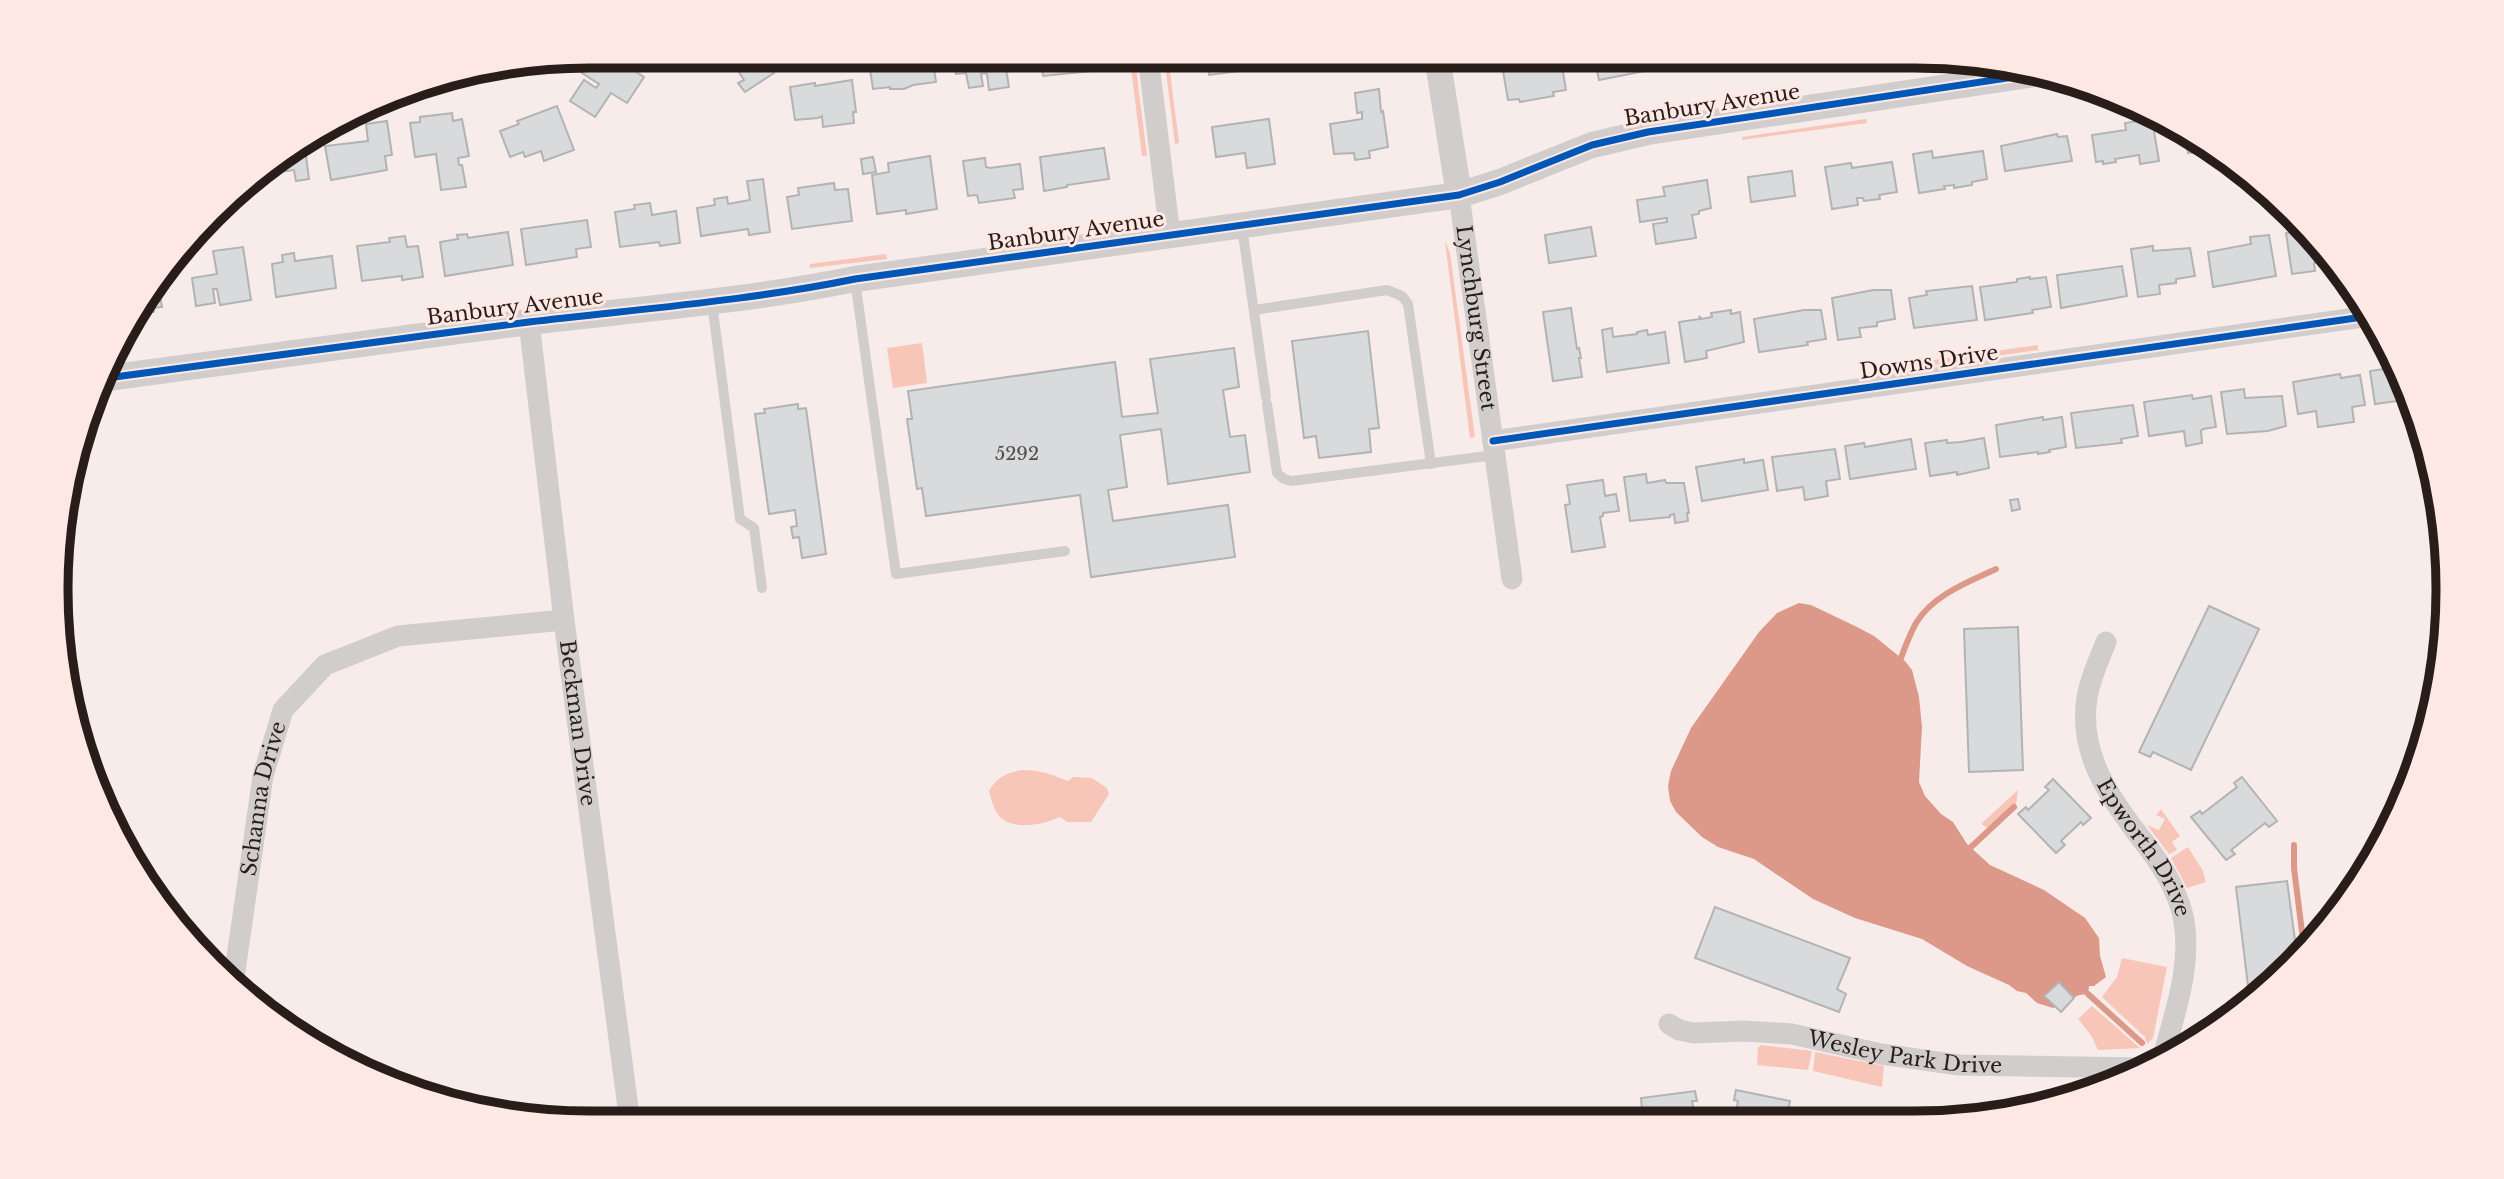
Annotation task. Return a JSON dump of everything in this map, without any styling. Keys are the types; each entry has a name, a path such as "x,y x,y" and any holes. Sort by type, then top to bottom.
{"street":[{"path":"1149,68 1170,235"},
{"name":"Lynchburg Street","path":"1439,68 1512,579"},
{"name":"Banbury Avenue","path":"114,377 529,322 712,303 855,279 1458,195 1500,182 1592,145 1648,132 2012,77"},
{"name":"Downs Drive","path":"1494,448 2359,318"},
{"name":"Beckman Drive","path":"529,322 564,620 629,1111"},
{"name":"Schanna Drive","path":"235,971 263,776 283,710 325,664 398,636 564,620"},
{"name":"Epworth Drive","path":"2106,642 2087,699 2085,717 2090,750 2096,768 2116,806 2166,873 2179,903 2185,927 2184,972 2166,1046"},
{"name":"Wesley Park Drive","path":"1669,1024 1679,1030 1694,1033 1744,1031 1792,1034 1881,1054 1959,1065 2121,1068"}],"lane":[{"path":"1242,225 1277,473 1292,481 1431,464 1494,448"},
{"path":"855,279 896,574 1065,551"},
{"path":"1254,310 1387,290 1402,296 1408,304 1431,464"},
{"path":"712,303 740,519 754,528 762,588"}],"shaded area":[{"path":"1131,68 1136,68 1147,156 1142,156"},
{"path":"1166,68 1170,68 1179,143 1175,144"},
{"path":"1866,119 1867,123 1742,140 1742,137"},
{"path":"1445,241 1450,253 1475,437 1470,438"},
{"path":"886,254 887,259 810,268 810,264"},
{"path":"922,343 927,383 893,388 887,348"},
{"path":"2038,345 2038,350 1935,365 1934,360"},
{"path":"1799,603 1811,605 1874,636 1912,670 1919,697 1922,727 1919,782 1925,796 1941,814 1953,822 1967,844 1990,865 2044,890 2085,918 2099,938 2100,956 2106,977 2094,986 2089,986 2088,994 2079,995 2053,1008 2037,1003 2026,993 1967,966 1922,939 1855,918 1813,899 1754,859 1718,847 1702,837 1676,812 1670,801 1668,786 1671,771 1691,728 1759,632 1777,613"},
{"path":"1021,770 1050,774 1068,781 1073,777 1092,778 1107,788 1109,794 1091,822 1067,822 1060,817 1036,824 1010,823 997,813 989,791 1002,777"},
{"path":"2018,790 2016,805 1988,828 1981,824"},
{"path":"2161,809 2180,836 2172,842 2177,850 2169,854 2147,825 2159,830 2165,819 2156,815"},
{"path":"2188,847 2203,871 2206,882 2187,888 2171,858"},
{"path":"2122,958 2167,967 2153,1038 2148,1043 2146,1038 2102,997 2117,977"},
{"path":"2092,1006 2140,1048 2098,1050 2091,1035 2078,1019"},
{"path":"1761,1045 1812,1051 1808,1070 1757,1065 1758,1048"},
{"path":"1815,1052 1884,1066 1882,1087 1813,1071"}],"building":[{"path":"585,68 630,68 644,77 627,103 611,93 595,117 570,101 584,80 596,88 599,84 582,73"},
{"path":"736,68 771,68 774,73 745,92 738,83 744,80"},
{"path":"870,68 934,68 936,82 904,89 873,89"},
{"path":"955,68 1012,68 1006,69 1009,87 989,90 987,74 981,74 983,86 969,88 966,73 956,74"},
{"path":"1042,68 1101,70 1043,76"},
{"path":"1208,68 1240,68 1240,71 1209,75"},
{"path":"1562,68 1566,90 1553,92 1554,96 1520,102 1519,99 1508,100 1503,71"},
{"path":"1596,68 1660,68 1599,80"},
{"path":"852,80 856,112 853,112 854,123 823,127 822,116 795,120 790,87"},
{"path":"1379,89 1388,147 1369,151 1370,158 1355,160 1354,153 1334,154 1330,124 1362,119 1362,112 1357,113 1355,93"},
{"path":"557,106 574,150 544,161 541,151 525,157 523,152 510,157 500,131 519,124 517,121"},
{"path":"452,113 453,121 462,119 469,156 458,158 466,187 441,190 436,154 415,157 410,123 420,122 420,117"},
{"path":"1269,119 1275,164 1247,168 1245,153 1216,157 1212,127"},
{"path":"387,121 392,155 385,156 387,170 331,180 325,146 368,141 366,124"},
{"path":"2142,121 2153,126 2159,161 2140,164 2139,155 2115,159 2116,162 2096,162 2092,135 2126,130 2125,123"},
{"path":"2057,134 2058,137 2067,136 2072,161 2005,171 2001,146"},
{"path":"2187,145 2198,152 2188,153"},
{"path":"1104,148 1109,179 1044,191 1040,157"},
{"path":"1932,151 1933,158 1983,151 1987,179 1972,182 1972,185 1954,188 1954,185 1944,186 1945,189 1919,193 1913,154"},
{"path":"306,153 309,179 296,181 294,170 277,172"},
{"path":"930,156 937,209 906,214 906,210 877,214 872,175 889,172 888,163"},
{"path":"873,157 876,172 863,174 861,159"},
{"path":"985,158 986,167 990,168 1020,164 1023,189 1013,190 1015,198 979,203 977,195 968,196 963,161"},
{"path":"1892,162 1897,192 1879,195 1880,199 1864,201 1863,198 1857,198 1858,205 1832,209 1825,167 1851,163 1852,168"},
{"path":"1792,171 1795,196 1751,202 1748,177"},
{"path":"763,179 770,232 749,235 748,229 701,236 697,208 715,205 714,199 727,197 728,204 750,200 747,181"},
{"path":"1707,180 1711,208 1692,215 1696,238 1656,244 1653,224 1667,222 1667,218 1640,222 1637,200 1665,196 1663,187"},
{"path":"834,183 835,190 848,189 852,221 792,229 787,197 799,195 798,188"},
{"path":"650,203 652,215 676,211 680,243 660,246 659,242 620,247 615,212"},
{"path":"587,220 591,247 576,249 577,257 526,265 521,229"},
{"path":"1591,227 1596,256 1549,263 1545,235"},
{"path":"508,232 513,265 445,276 440,242 458,239 457,235 467,234 468,238"},
{"path":"2293,232 2320,262 2314,263 2315,271 2292,274 2286,233"},
{"path":"2269,235 2276,276 2213,287 2208,252 2251,244 2250,237"},
{"path":"405,236 407,247 418,246 423,277 402,280 402,276 362,281 357,246 390,242 389,238"},
{"path":"2153,246 2153,251 2190,248 2195,276 2176,279 2176,283 2159,285 2160,294 2138,297 2131,249"},
{"path":"243,247 251,300 220,305 217,289 213,289 215,303 196,306 192,278 217,274 213,251"},
{"path":"294,253 295,261 332,256 336,288 276,297 272,264 283,262 282,255"},
{"path":"2122,266 2127,296 2061,308 2057,275"},
{"path":"2046,277 2051,307 2032,310 2033,313 1985,320 1980,287 2017,282 2017,279"},
{"path":"1972,286 1977,320 1914,328 1909,298 1927,295 1926,291"},
{"path":"1873,290 1891,290 1895,319 1877,322 1877,326 1859,328 1861,337 1838,340 1832,298"},
{"path":"160,295 162,307 154,308 154,312 148,313"},
{"path":"1571,308 1582,377 1553,381 1543,312"},
{"path":"1731,310 1731,314 1740,312 1744,342 1706,351 1707,358 1685,362 1679,322 1700,319 1699,316 1702,319 1712,317 1711,313"},
{"path":"1804,310 1821,310 1826,339 1807,342 1808,345 1759,352 1754,319"},
{"path":"1612,328 1613,337 1647,330 1648,335 1665,332 1669,363 1607,372 1602,330"},
{"path":"1368,331 1379,428 1369,429 1371,452 1319,458 1316,436 1304,438 1292,341"},
{"path":"1234,348 1239,387 1223,390 1230,437 1245,435 1250,472 1168,484 1161,429 1120,435 1127,487 1108,490 1113,521 1228,505 1235,557 1091,577 1080,495 926,516 922,488 917,489 907,419 912,419 908,391 1115,362 1122,417 1158,413 1150,359"},
{"path":"2386,369 2400,401 2375,404 2370,371"},
{"path":"2340,374 2341,378 2360,375 2365,405 2352,407 2354,422 2318,427 2316,411 2298,414 2293,382"},
{"path":"2244,389 2245,398 2282,396 2286,426 2268,431 2227,434 2221,392"},
{"path":"2192,395 2193,399 2211,396 2216,427 2201,431 2202,443 2186,446 2184,431 2149,436 2144,402"},
{"path":"798,404 798,409 806,408 826,554 802,558 799,537 793,538 791,527 797,526 795,510 769,514 755,414 765,413 764,409"},
{"path":"2133,405 2138,436 2121,439 2122,443 2076,448 2071,413"},
{"path":"2043,417 2043,420 2062,417 2066,447 2038,454 2000,457 1996,425"},
{"path":"1984,438 1989,468 1957,475 1957,472 1930,476 1925,443"},
{"path":"1911,439 1916,469 1850,479 1845,446 1864,443 1865,447"},
{"path":"1835,449 1840,479 1826,481 1828,496 1805,500 1803,487 1777,491 1772,457"},
{"path":"1744,459 1744,463 1763,460 1768,490 1702,501 1696,467"},
{"path":"1646,474 1647,483 1665,480 1666,483 1684,483 1688,521 1675,523 1674,514 1670,517 1630,521 1624,477"},
{"path":"1603,480 1605,496 1616,494 1619,511 1603,513 1600,517 1605,547 1572,552 1565,505 1570,504 1567,485"},
{"path":"2018,499 2020,509 2012,511 2010,500"},
{"path":"2209,606 2259,629 2191,770 2153,752 2150,757 2139,752"},
{"path":"2018,627 2023,770 1969,772 1964,629"},
{"path":"2242,777 2277,821 2269,827 2265,823 2231,850 2235,854 2226,860 2191,817 2200,811 2202,814 2237,787 2234,783"},
{"path":"2053,779 2091,818 2083,825 2081,822 2061,841 2065,845 2056,853 2018,814 2026,807 2028,810 2049,790 2045,787"},
{"path":"2287,881 2296,944 2248,989 2236,887"},
{"path":"1715,907 1850,958 1837,989 1846,994 1839,1012 1695,958"},
{"path":"2059,982 2074,998 2061,1012 2044,996"},
{"path":"1736,1090 1790,1101 1788,1111 1736,1111 1738,1101 1734,1100"},
{"path":"1695,1091 1697,1101 1692,1101 1694,1111 1647,1111 1647,1108 1642,1109 1641,1098"}],"waterway":[{"path":"1901,658 1923,613 1952,590 1996,569"},
{"path":"1970,848 2014,807"},
{"path":"2294,845 2294,868 2303,937"},
{"path":"2088,994 2142,1043"}],"cycle path":[{"path":"114,377 529,322 733,299 855,279 1459,195 1500,182 1592,145 1648,132 2012,77"},
{"path":"1493,441 2359,318"}]}
